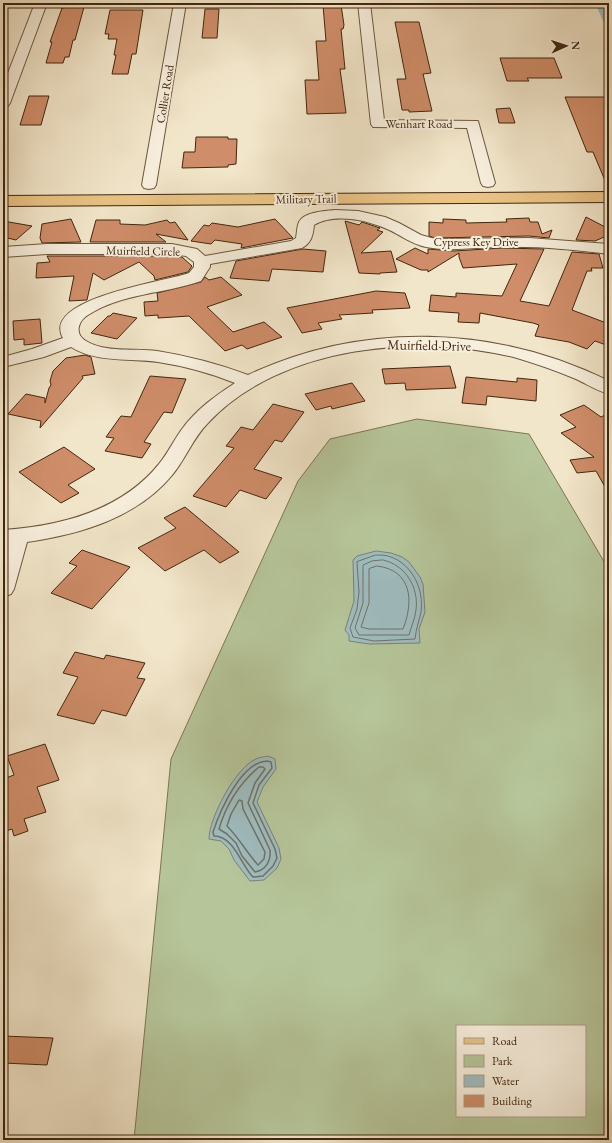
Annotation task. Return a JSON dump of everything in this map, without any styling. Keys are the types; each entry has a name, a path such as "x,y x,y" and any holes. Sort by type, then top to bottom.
{"main road":[{"name":"Military Trail","path":"473,183 498,188 609,197"},
{"path":"133,186 164,185"},
{"path":"306,199 330,192 469,191 484,187 513,189 609,188"},
{"name":"Military Trail","path":"3,201 306,199 498,188"}],"street":[{"path":"3,103 41,3"},
{"name":"Collier Road","path":"149,186 180,3"},
{"name":"Wenhart Road","path":"364,3 378,124 474,124 498,188"},
{"name":"Cypress Key Drive","path":"202,261 296,245 303,242 306,223 311,219 328,215 350,215 372,218 390,224 417,240 436,244 526,242 609,249"},
{"name":"Muirfield Circle","path":"3,252 47,249 172,249 191,252 202,261"},
{"path":"202,261 202,267 195,277 114,298 79,312 69,323 69,335 80,345 98,351 158,357 200,366 249,382"},
{"path":"3,362 38,353 73,340"},
{"name":"Muirfield Drive","path":"10,537 64,529 90,521 113,511 151,485 165,471 188,434 218,403 249,382 295,362 324,353 376,344 407,342 440,342 472,345 515,353 546,361 576,372 609,388"},
{"path":"3,589 10,537"}],"green space":[{"path":"417,419 529,434 609,570 609,1140 134,1140 171,759 298,481 330,439"}],"water":[{"path":"376,551 391,553 402,557 409,562 420,577 423,584 425,612 419,629 420,643 369,644 349,641 349,635 345,630 354,601 353,560 357,556"},
{"path":"268,756 275,759 276,769 263,787 257,802 279,848 281,859 277,868 264,880 250,881 234,860 229,849 221,841 209,839 210,830 219,807 232,782 248,764 260,757"}],"building":[{"path":"66,3 80,3 79,7 84,7 75,40 73,40 69,57 65,57 63,63 46,63 52,42 50,42 62,8 64,8"},
{"path":"323,5 341,5 344,25 343,29 341,29 345,69 340,69 346,113 307,114 305,80 319,80 316,41 326,41"},
{"path":"205,9 219,9 217,38 202,38"},
{"path":"110,10 143,10 136,54 132,54 128,74 112,74 116,55 114,55 117,39 108,39 109,34 105,34"},
{"path":"395,22 419,22 431,73 423,74 432,111 409,112 409,110 402,110 397,79 406,79"},
{"path":"500,58 554,58 562,78 527,78 529,81 507,81"},
{"path":"29,96 49,96 41,125 20,125"},
{"path":"565,97 604,97 609,107 609,190 593,152 587,152"},
{"path":"510,108 515,123 499,123 496,109"},
{"path":"196,137 228,137 228,139 237,139 236,164 228,165 228,167 182,168 184,152 195,152"},
{"path":"586,217 609,229 609,235 595,241 576,240"},
{"path":"529,218 530,222 538,222 542,234 552,230 549,238 529,236 435,238 429,236 429,222 443,223 443,219 466,220 466,223 507,222 506,219"},
{"path":"71,219 81,242 42,243 40,238 42,224"},
{"path":"275,219 293,238 241,248 242,244 215,240 211,244 191,241 204,225 209,226 212,223 238,227"},
{"path":"96,220 120,220 120,224 145,225 167,220 170,223 175,222 188,240 156,234 166,242 90,242"},
{"path":"3,221 32,226 16,240 3,237"},
{"path":"345,221 359,225 362,222 380,228 377,230 383,232 361,253 391,251 397,272 380,274 359,273"},
{"path":"415,248 428,254 428,249 454,251 502,248 544,249 520,301 549,306 572,252 599,254 603,268 591,268 592,271 587,271 572,310 609,324 609,346 595,341 587,349 569,342 535,336 539,325 533,323 480,313 479,323 458,322 459,313 429,311 431,295 456,297 456,293 502,296 517,264 463,268 459,253 428,272 428,270 421,270 396,259"},
{"path":"303,249 326,251 323,272 272,269 269,281 230,278 236,261"},
{"path":"47,256 172,256 182,257 192,266 188,272 155,280 154,276 139,262 104,280 93,273 87,300 69,301 74,276 36,278 37,263 50,262"},
{"path":"205,277 209,280 221,277 242,295 207,307 233,332 264,322 282,337 247,349 242,345 225,351 189,316 158,318 158,315 145,316 144,302 158,301 157,293 201,282"},
{"path":"376,291 405,293 410,308 372,310 373,313 339,315 342,319 318,323 322,329 302,333 287,308"},
{"path":"113,313 137,318 117,339 91,333 108,316"},
{"path":"40,319 42,343 24,345 24,339 14,340 13,321"},
{"path":"85,355 91,357 95,374 82,376 83,378 40,428 41,421 8,414 26,394 45,398 45,403 51,385 50,381 53,371 66,358"},
{"path":"450,366 456,388 406,390 405,383 385,384 382,369"},
{"path":"150,376 186,379 172,413 164,412 144,442 151,444 142,458 105,451 114,438 106,437 121,416 131,417"},
{"path":"466,377 517,382 517,378 537,380 536,401 487,396 486,405 462,403"},
{"path":"352,383 365,401 332,409 331,406 316,410 305,394"},
{"path":"273,404 304,412 282,442 275,440 254,469 282,478 266,499 240,490 226,507 193,496 234,448 226,446 241,427 253,430"},
{"path":"584,405 601,417 609,413 609,494 596,471 577,473 570,460 594,457 561,433 576,427 560,415"},
{"path":"64,447 95,469 68,485 79,493 61,503 19,472"},
{"path":"185,507 239,552 220,563 204,550 165,571 138,548 176,528 164,518"},
{"path":"82,550 130,567 92,609 51,593 77,566 69,563"},
{"path":"75,652 104,659 106,655 145,663 137,678 145,679 126,716 102,710 94,724 57,715 78,677 63,673"},
{"path":"45,744 59,780 37,787 46,812 24,819 28,831 14,836 12,829 3,832 3,779 14,775 7,756"},
{"path":"3,1036 53,1038 47,1065 3,1063"}],"waterway":[{"path":"600,3 609,23"}]}
